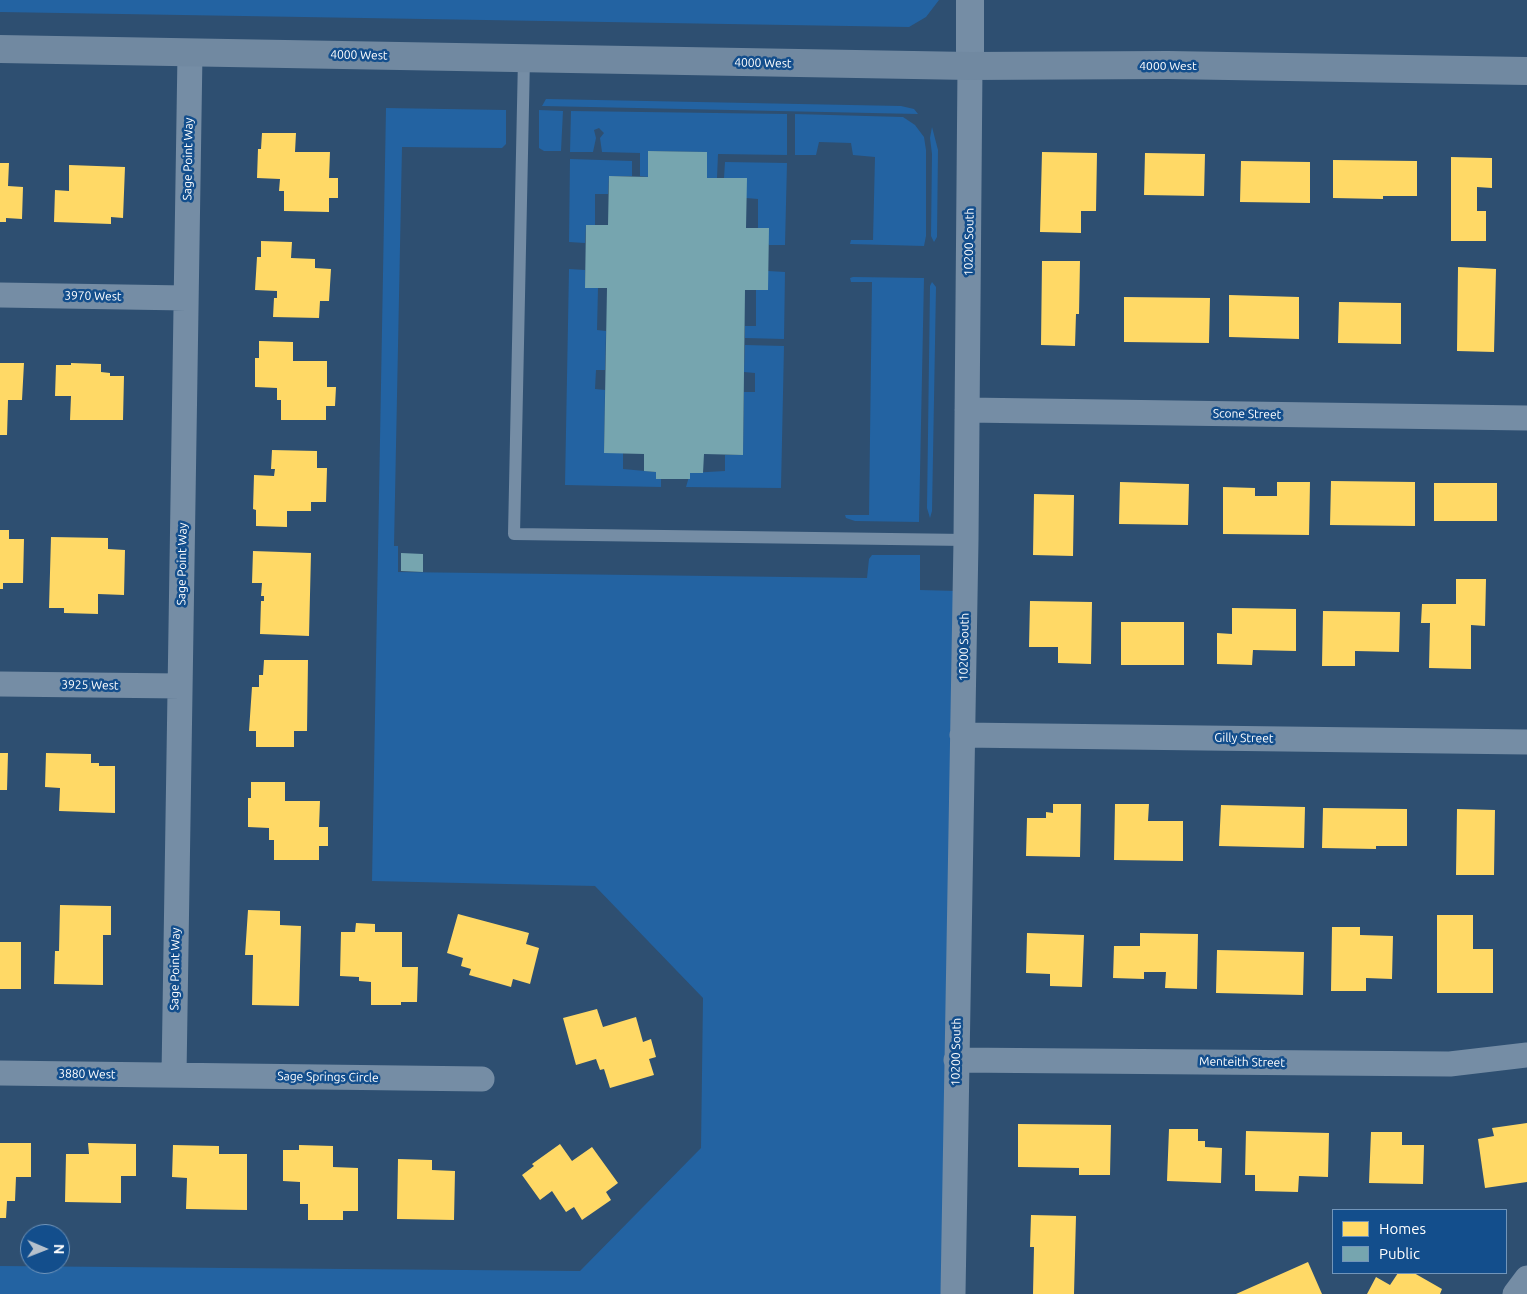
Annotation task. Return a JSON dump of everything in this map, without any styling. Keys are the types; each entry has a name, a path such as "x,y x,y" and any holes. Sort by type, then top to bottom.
{"main road":[{"name":"4000 West","path":"0,49 970,66 1168,65 1527,70"}],"street":[{"name":"10200 South","path":"953,1294 966,540 970,0"},
{"name":"Sage Point Way","path":"174,1075 190,52"},
{"name":"3970 West","path":"0,295 186,298"},
{"name":"Scone Street","path":"967,410 1527,418"},
{"name":"3925 West","path":"0,684 180,686"},
{"name":"Gilly Street","path":"962,735 1527,742"},
{"name":"Menteith Street","path":"956,1060 1450,1064 1527,1056"},
{"name":"3880 West","path":"0,1073 174,1075"},
{"name":"Sage Springs Circle","path":"174,1075 482,1080"},
{"path":"1515,1294 1527,1278"}],"lane":[{"path":"524,58 514,534 966,540"}],"shaded area":[{"path":"0,0 939,0 926,17 909,27 0,12"},
{"path":"546,99 901,106 914,109 918,114 542,106"},
{"path":"386,108 506,110 506,144 502,148 402,147 394,546 398,546 398,572 867,578 869,559 872,555 920,555 920,590 958,591 941,1294 0,1294 0,1266 20,1266 20,1274 70,1274 70,1267 580,1271 701,1148 703,998 595,886 372,881"},
{"path":"539,110 563,111 561,151 544,151 539,148"},
{"path":"571,111 787,114 787,155 718,154 717,178 707,178 707,152 649,151 648,177 640,176 640,153 602,152 600,138 604,133 599,128 594,130 596,138 593,152 570,152"},
{"path":"795,114 903,117 915,125 924,137 926,150 926,236 924,246 850,244 851,240 873,240 875,157 853,155 851,143 819,142 816,155 795,155"},
{"path":"932,127 938,150 937,237 934,242 931,236 932,154 930,138"},
{"path":"570,159 632,161 632,176 609,176 608,194 595,194 595,225 586,225 585,243 569,242"},
{"path":"725,162 787,163 785,245 769,245 758,228 758,199 746,198 746,178 724,178"},
{"path":"569,269 585,270 585,288 598,288 597,330 606,331 605,370 596,370 595,389 605,390 604,453 623,453 623,469 656,472 661,479 661,487 565,485"},
{"path":"768,271 785,272 784,339 745,338 745,326 756,326 756,290"},
{"path":"850,278 924,278 919,522 855,521 846,518 845,515 869,515 872,282 851,282"},
{"path":"932,282 936,287 932,511 930,518 927,508 930,286"},
{"path":"745,345 784,346 781,488 686,487 690,473 725,471 725,455 743,455 744,392 755,392 755,373 744,372"}],"building: Homes":[{"path":"262,133 296,133 295,152 330,152 329,178 338,178 338,198 329,198 329,212 284,211 284,191 279,191 280,179 257,178 258,149 261,149"},
{"path":"1042,152 1097,153 1096,211 1081,211 1081,233 1040,232"},
{"path":"1145,153 1205,154 1204,196 1144,195"},
{"path":"1451,157 1492,158 1492,188 1477,187 1477,211 1486,211 1486,241 1451,241"},
{"path":"1333,160 1417,161 1417,196 1383,196 1383,199 1333,198"},
{"path":"1241,161 1310,162 1310,203 1240,202"},
{"path":"0,163 9,163 8,186 23,187 22,219 6,218 6,222 0,222"},
{"path":"69,165 125,167 123,218 111,217 111,224 54,222 55,190 69,191"},
{"path":"261,241 292,242 291,258 315,259 315,268 331,269 329,301 320,301 319,318 273,317 274,298 277,298 277,291 255,290 257,257 261,257"},
{"path":"1042,261 1080,261 1079,314 1076,314 1075,346 1041,345"},
{"path":"1458,267 1496,269 1494,352 1457,351"},
{"path":"1229,295 1299,297 1299,339 1229,337"},
{"path":"1124,297 1210,298 1209,343 1124,342"},
{"path":"1339,302 1401,303 1401,344 1338,343"},
{"path":"259,341 293,342 293,361 327,361 327,387 336,387 335,406 326,406 326,420 281,420 281,400 277,400 277,388 255,387 255,358 259,358"},
{"path":"0,363 24,363 22,400 8,400 7,435 0,435"},
{"path":"71,363 101,364 101,372 110,373 110,376 124,376 123,420 70,420 71,396 55,396 56,365 71,365"},
{"path":"272,450 317,451 317,468 327,468 326,502 311,502 311,511 287,511 287,527 256,526 256,510 253,509 254,475 274,476 275,469 271,469"},
{"path":"1331,481 1415,482 1415,526 1330,525"},
{"path":"1120,482 1189,484 1188,525 1119,524"},
{"path":"1277,482 1310,482 1309,535 1223,534 1223,487 1255,488 1255,496 1277,496"},
{"path":"1434,483 1497,483 1497,521 1434,521"},
{"path":"1034,494 1074,495 1073,556 1033,555"},
{"path":"0,530 9,530 9,539 24,539 23,583 3,583 3,589 0,589"},
{"path":"51,537 108,538 108,549 125,550 124,595 98,594 98,614 64,613 64,608 49,608"},
{"path":"253,551 311,553 309,636 260,634 261,601 264,601 264,596 261,596 262,583 252,583"},
{"path":"1456,579 1486,579 1485,626 1471,625 1471,669 1429,668 1430,623 1421,623 1422,604 1456,604"},
{"path":"1030,601 1092,602 1091,664 1058,663 1058,647 1029,647"},
{"path":"1232,608 1296,609 1296,651 1253,650 1252,665 1217,664 1217,633 1232,634"},
{"path":"1323,611 1400,612 1399,652 1355,651 1355,666 1322,666"},
{"path":"1121,622 1184,622 1184,665 1121,665"},
{"path":"264,660 308,660 307,731 294,731 294,747 256,747 256,731 249,731 252,687 259,687 259,675 263,675"},
{"path":"0,753 8,753 7,790 0,790"},
{"path":"46,753 91,754 91,763 99,763 99,766 115,766 115,813 59,811 60,788 45,787"},
{"path":"251,782 285,782 285,801 320,801 319,827 328,827 328,846 319,846 319,860 274,860 274,840 269,840 269,828 248,827 248,798 251,798"},
{"path":"1053,804 1081,804 1080,857 1026,856 1027,818 1046,818 1046,812 1053,813"},
{"path":"1115,804 1149,804 1148,821 1183,821 1183,861 1114,860"},
{"path":"1221,805 1305,807 1304,848 1219,846"},
{"path":"1323,808 1407,809 1407,846 1376,846 1376,849 1322,848"},
{"path":"1457,809 1495,810 1494,875 1456,875"},
{"path":"60,905 111,906 111,935 103,935 103,985 54,984 55,951 59,951"},
{"path":"248,910 280,911 280,925 301,926 299,1006 252,1005 253,955 245,955"},
{"path":"458,914 529,933 526,944 539,948 530,984 513,979 511,987 469,975 471,969 461,966 463,958 447,953"},
{"path":"1437,915 1473,915 1473,949 1493,949 1493,993 1437,993"},
{"path":"356,923 375,924 375,932 402,932 402,967 418,967 417,1002 401,1002 401,1005 371,1005 371,982 359,981 359,977 340,976 341,932 355,932"},
{"path":"1332,927 1360,927 1360,935 1393,936 1392,979 1366,978 1366,991 1331,991"},
{"path":"1027,933 1084,935 1082,987 1050,986 1050,974 1026,973"},
{"path":"1140,933 1198,934 1197,989 1165,988 1166,972 1144,972 1144,979 1113,978 1114,946 1140,946"},
{"path":"0,942 21,942 21,989 0,989"},
{"path":"1217,950 1304,952 1303,995 1216,993"},
{"path":"597,1009 603,1027 636,1017 643,1042 651,1039 656,1057 649,1059 654,1075 610,1088 604,1069 600,1070 596,1059 576,1065 563,1018"},
{"path":"1527,1123 1527,1182 1485,1188 1478,1139 1494,1136 1492,1128"},
{"path":"1018,1124 1111,1125 1110,1175 1079,1175 1079,1168 1018,1167"},
{"path":"1169,1129 1198,1129 1198,1141 1205,1141 1205,1147 1222,1148 1221,1183 1167,1181"},
{"path":"1246,1131 1329,1133 1328,1177 1299,1176 1298,1192 1255,1191 1255,1175 1245,1175"},
{"path":"1371,1132 1402,1132 1402,1145 1424,1145 1423,1184 1369,1183"},
{"path":"0,1143 31,1143 31,1177 16,1177 15,1201 7,1201 6,1218 0,1218"},
{"path":"88,1143 136,1144 136,1176 121,1176 121,1203 65,1202 66,1154 89,1154"},
{"path":"560,1144 572,1161 592,1147 618,1183 606,1192 611,1200 582,1220 574,1207 566,1212 552,1191 540,1200 522,1175 534,1166 532,1164"},
{"path":"173,1145 219,1146 219,1154 247,1154 247,1210 186,1209 187,1178 172,1177"},
{"path":"299,1145 333,1146 333,1167 358,1168 358,1211 343,1211 343,1220 308,1220 308,1204 300,1204 300,1182 283,1181 283,1150 299,1150"},
{"path":"398,1159 432,1160 432,1170 455,1171 454,1220 397,1219"},
{"path":"1031,1215 1076,1216 1074,1294 1033,1294 1034,1247 1030,1247"},
{"path":"1308,1262 1322,1294 1236,1294"},
{"path":"1397,1274 1416,1274 1442,1289 1440,1294 1367,1294 1376,1277 1390,1285"}],"building: Public":[{"path":"648,151 707,152 707,178 747,178 746,228 769,228 768,290 745,290 743,455 704,454 703,473 690,473 690,479 656,479 656,472 644,471 644,454 604,453 607,288 585,288 586,225 608,225 609,176 648,177"},
{"path":"401,553 423,554 423,572 401,571"}]}
